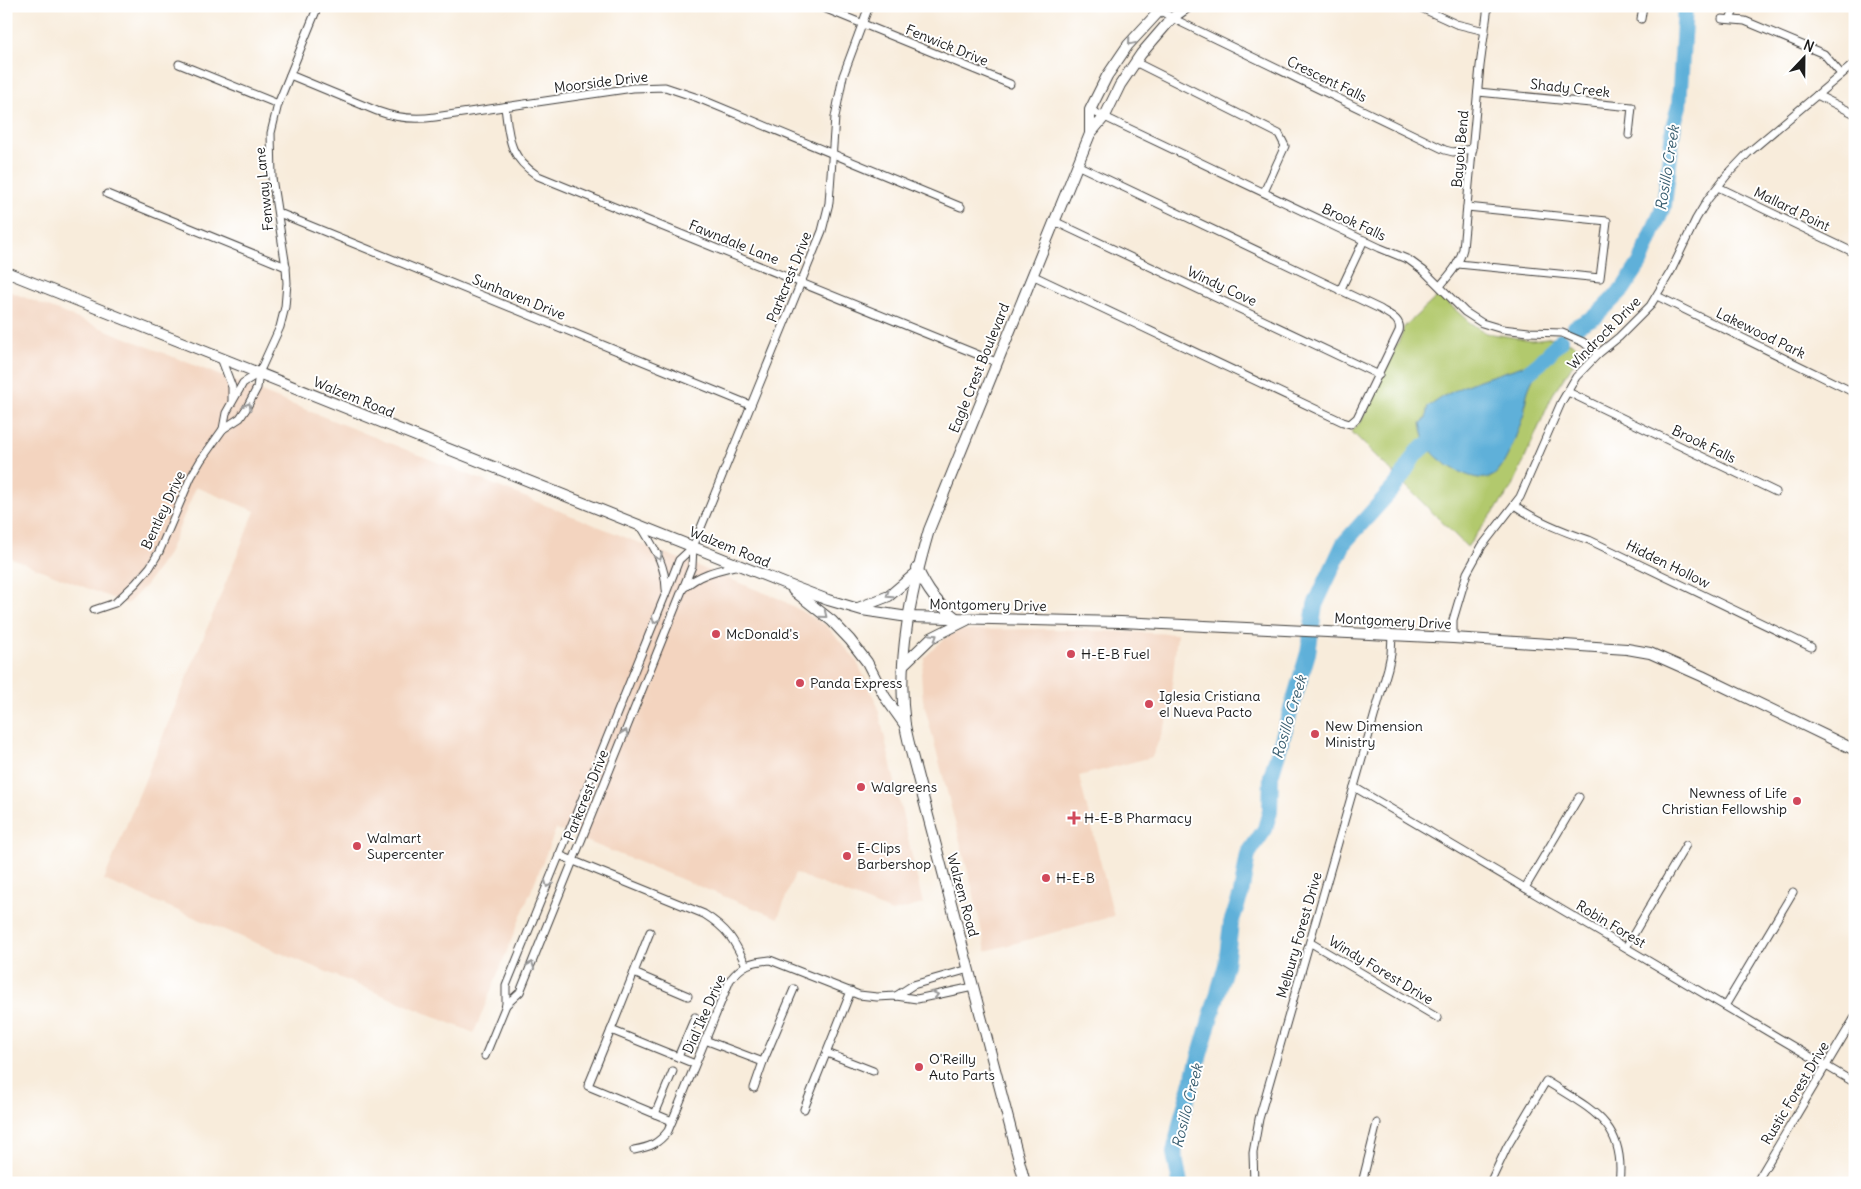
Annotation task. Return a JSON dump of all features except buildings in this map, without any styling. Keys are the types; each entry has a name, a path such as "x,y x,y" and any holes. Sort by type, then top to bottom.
{"main road":[{"name":"Eagle Crest Boulevard","path":"908,617 917,571 929,530 1090,134 1106,116 1120,85 1135,62 1172,18 1188,6"},
{"name":"Eagle Crest Boulevard","path":"1090,134 1090,110 1118,59 1159,8"},
{"name":"Walzem Road","path":"6,272 786,584 828,600 857,608 908,617 903,665 905,725 1026,1183"},
{"path":"857,608 889,596 917,571 932,597 957,619"},
{"path":"786,584 832,621 850,640 867,662 885,697 905,725"},
{"name":"Montgomery Drive","path":"908,617 1072,620 1453,638 1627,649 1650,653 1702,676 1855,750"},
{"path":"903,665 931,638 970,619"}],"street":[{"name":"Fenway Lane","path":"259,373 280,326 287,294 286,267 272,178 270,146 273,120 318,6"},
{"name":"Fenwick Drive","path":"819,6 1010,84"},
{"name":"Parkcrest Drive","path":"506,1005 520,992 692,566 693,547 822,231 829,203 835,117 843,76 869,6"},
{"path":"1417,6 1456,24 1485,30"},
{"name":"Bayou Bend","path":"1440,286 1458,264 1463,250 1488,6"},
{"path":"1641,19 1643,6"},
{"path":"1730,19 1736,6"},
{"name":"Crescent Falls","path":"1159,8 1172,18 1445,150 1452,152 1473,149"},
{"path":"1722,19 1745,21 1824,54 1841,74"},
{"path":"1135,62 1280,134 1285,146 1264,192"},
{"name":"Windrock Drive","path":"1453,638 1453,620 1467,572 1482,546 1520,497 1561,402 1576,378 1598,354 1641,316 1657,296 1671,272 1696,219 1718,187 1748,153 1855,63"},
{"path":"179,64 278,104"},
{"name":"Moorside Drive","path":"290,75 376,111 400,117 423,119 633,88 665,87 698,98 961,206"},
{"name":"Shady Creek","path":"1478,92 1632,107 1629,136"},
{"path":"1817,95 1855,114"},
{"name":"Fawndale Lane","path":"505,107 510,145 518,160 538,176 996,362"},
{"name":"Brook Falls","path":"1090,110 1409,260 1440,286 1465,312 1482,323 1502,329 1562,333 1583,342 1598,354"},
{"path":"1032,275 1350,424 1357,418 1400,326 1398,321 1380,309 1077,165"},
{"name":"Mallard Point","path":"1718,187 1855,253"},
{"path":"107,194 286,267"},
{"path":"1458,264 1600,278 1607,221 1467,207"},
{"name":"Sunhaven Drive","path":"278,213 750,405"},
{"name":"Windy Cove","path":"1054,221 1378,375"},
{"path":"1340,291 1364,240"},
{"name":"Lakewood Park","path":"1657,296 1855,392"},
{"name":"Bentley Drive","path":"221,358 232,387 231,404"},
{"name":"Bentley Drive","path":"94,610 114,603 150,567 164,541 191,477 223,429 226,413 231,404 243,383 259,373"},
{"name":"Bentley Drive","path":"223,429 240,418 257,388 259,373"},
{"name":"Brook Falls","path":"1568,392 1776,492"},
{"name":"Hidden Hollow","path":"1514,505 1526,514 1551,527 1588,540 1811,647"},
{"name":"Parkcrest Drive","path":"640,526 662,562 666,574 666,593"},
{"name":"Parkcrest Drive","path":"485,1056 506,1005 506,986 679,560 693,547"},
{"path":"683,589 694,579 704,574 739,565"},
{"name":"Melbury Forest Drive","path":"1254,1183 1252,1162 1255,1136 1391,654 1392,635"},
{"name":"Robin Forest","path":"1354,787 1855,1083"},
{"path":"1525,888 1579,797"},
{"path":"1626,947 1686,845"},
{"path":"560,855 704,914 729,933 746,965 754,961 770,960 859,994 877,997 896,996 917,999 973,986"},
{"path":"1725,1006 1793,892"},
{"path":"650,932 588,1086 672,1120"},
{"name":"Windy Forest Drive","path":"1310,943 1438,1018"},
{"name":"Dial Ike Drive","path":"634,1150 651,1147 661,1140 668,1131 730,980 740,968 746,965"},
{"path":"896,996 913,985 969,969"},
{"path":"634,973 688,996"},
{"path":"506,986 520,992"},
{"path":"754,1088 794,989"},
{"path":"804,1109 851,991"},
{"path":"678,1057 695,1017"},
{"name":"Rustic Forest Drive","path":"1756,1183 1855,1017"},
{"path":"611,1030 695,1064"},
{"path":"705,1040 764,1062"},
{"path":"827,1053 873,1071"},
{"path":"655,1114 673,1070"},
{"path":"1490,1183 1507,1147 1546,1081 1593,1111 1605,1121 1615,1138 1621,1171 1619,1183"},
{"path":"1362,1183 1377,1123"}],"shaded area":[{"path":"6,290 780,599 826,625 856,660 877,704 923,904 892,912 795,873 778,918 556,829 474,1033 104,880 255,511 196,487 168,554 146,585 127,604 6,556"},
{"path":"1054,629 1177,634 1169,716 1152,757 1079,776 1114,916 986,951 973,891 923,700 921,673 925,657 943,640 959,630"}],"green space":[{"path":"1439,295 1469,322 1486,333 1531,340 1555,337 1575,345 1580,354 1553,394 1512,488 1467,547 1351,431 1361,422 1404,327"}],"water":[{"path":"1536,361 1540,363 1541,368 1530,387 1524,414 1515,438 1498,471 1493,476 1487,478 1473,477 1455,470 1440,460 1431,450 1423,433 1421,423 1426,419 1428,406 1471,383"}],"waterway":[{"name":"Rosillo Creek","path":"1575,327 1596,316 1623,289 1640,263 1664,205 1674,123 1679,106 1685,6"},
{"name":"Rosillo Creek","path":"1523,377 1540,363 1561,340"},
{"name":"Rosillo Creek","path":"1180,1183 1174,1153 1182,1116 1226,965 1231,923 1241,894 1248,854 1265,829 1270,811 1271,776 1308,653 1315,605 1344,543 1397,484 1416,453 1444,432"}],"place":[{"name":"McDonald's","path":"716,634"},
{"name":"H-E-B Fuel","path":"1071,654"},
{"name":"Panda Express","path":"800,683"},
{"name":"Iglesia Cristiana el Nueva Pacto","path":"1149,704"},
{"name":"New Dimension Ministry","path":"1315,734"},
{"name":"Walgreens","path":"861,787"},
{"name":"Newness of Life Christian Fellowship","path":"1797,801"},
{"name":"H-E-B Pharmacy","path":"1074,818"},
{"name":"Walmart Supercenter","path":"357,846"},
{"name":"E-Clips Barbershop","path":"847,856"},
{"name":"H-E-B","path":"1046,878"},
{"name":"O'Reilly Auto Parts","path":"919,1067"}]}
